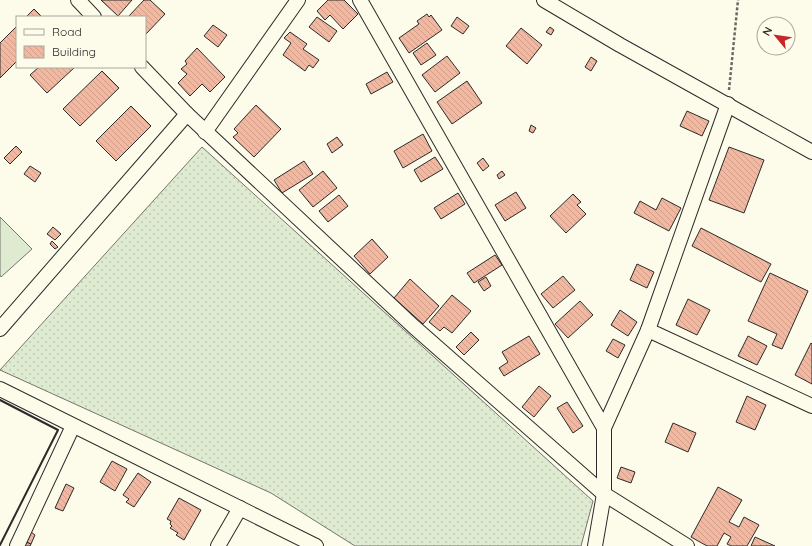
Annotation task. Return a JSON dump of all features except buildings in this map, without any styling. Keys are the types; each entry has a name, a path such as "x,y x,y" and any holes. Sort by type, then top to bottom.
{"street":[{"path":"78,0 93,16"},
{"path":"205,132 298,0"},
{"path":"360,0 604,428"},
{"path":"544,0 620,45 812,152"},
{"path":"143,68 205,132 413,326 604,494 687,546"},
{"path":"594,546 604,494 604,428 648,330 728,104"},
{"path":"0,329 187,114"},
{"path":"648,330 812,406"},
{"path":"0,389 316,546"},
{"path":"17,546 73,426"},
{"path":"218,546 240,508"}],"path":[{"path":"728,104 738,0"}],"green space":[{"path":"202,147 593,501 581,546 355,546 271,493 0,370"},
{"path":"0,217 32,249 1,277 0,275"}],"wall":[{"path":"0,400 58,430 0,545"}]}
